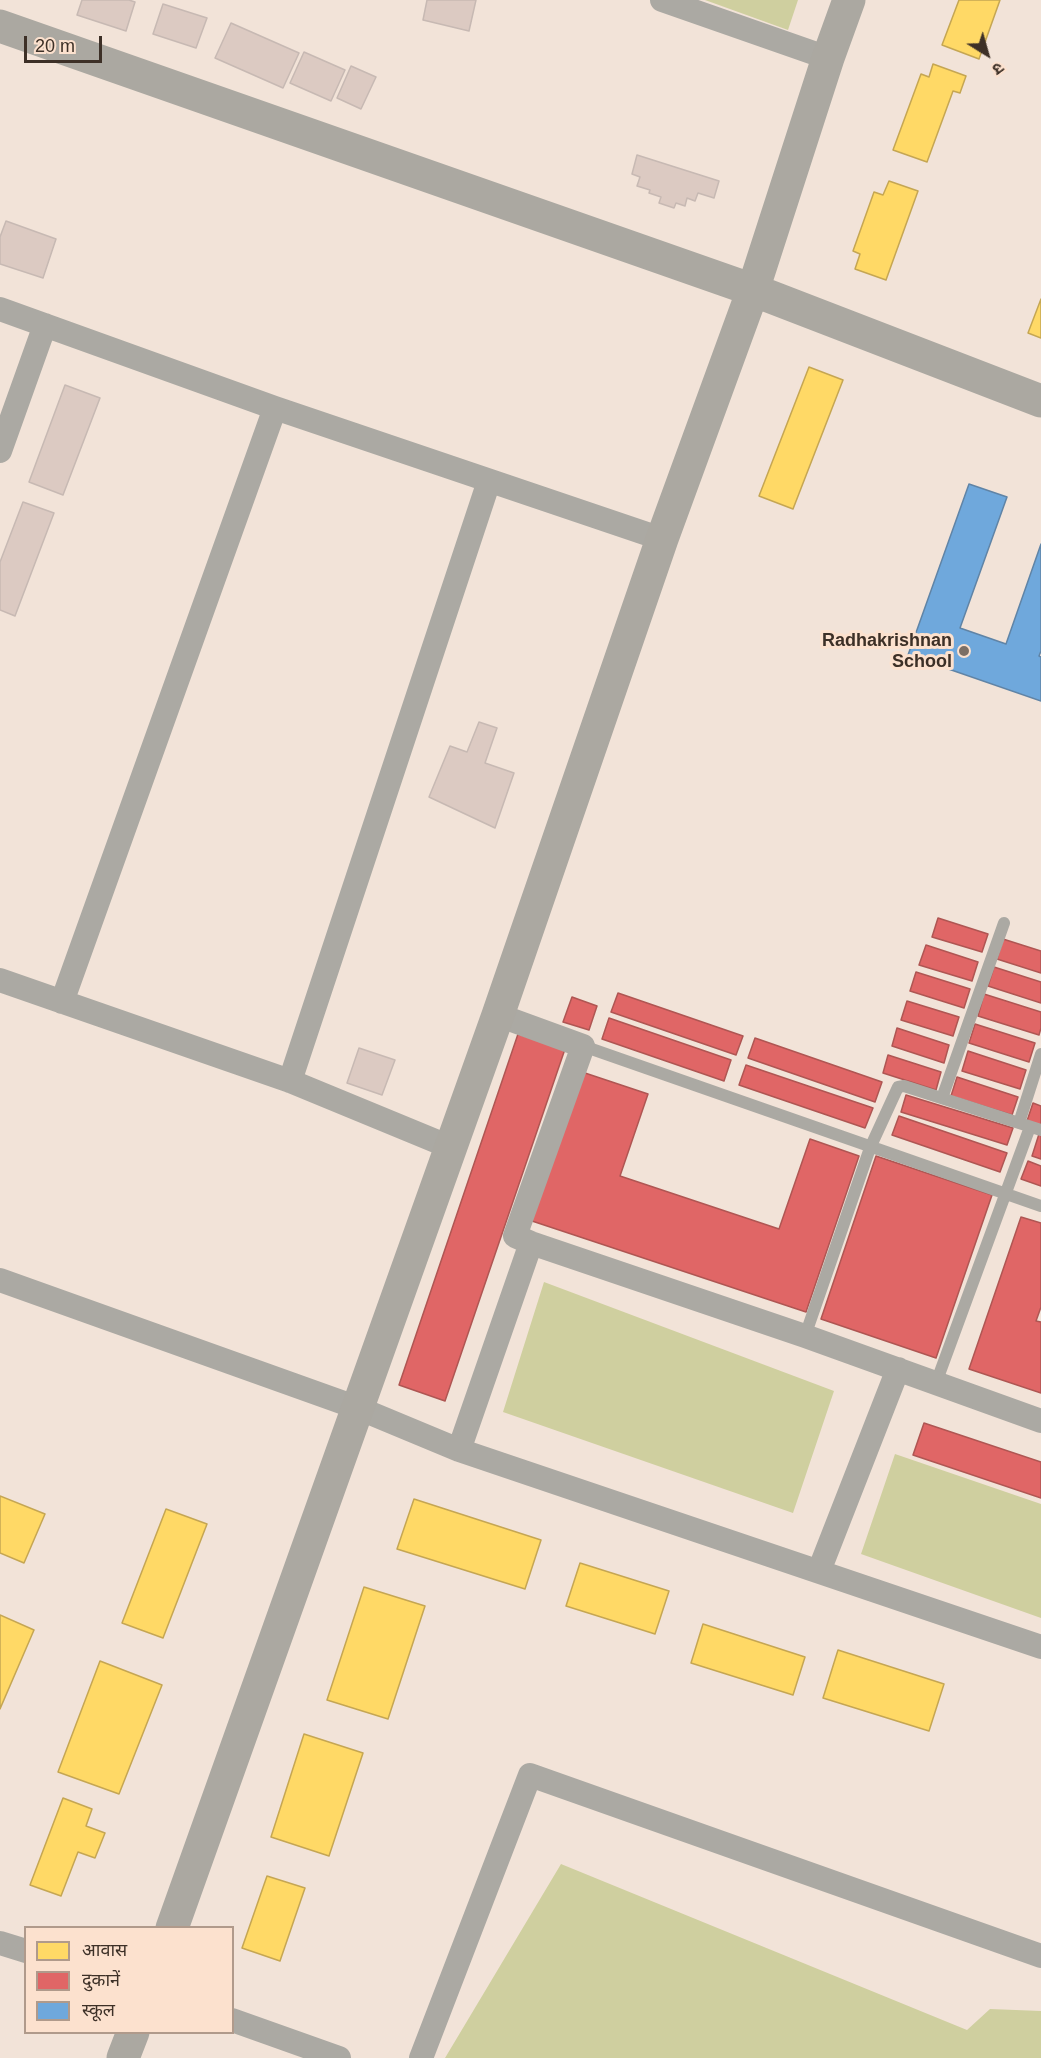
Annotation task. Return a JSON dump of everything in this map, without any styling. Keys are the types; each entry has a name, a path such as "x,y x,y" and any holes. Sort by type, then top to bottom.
{"main road":[{"path":"173,1926 498,1015 662,539 753,290 849,0"},
{"path":"0,26 753,290 1041,401"},
{"path":"123,2058 132,2034"}],"street":[{"path":"662,0 828,58"},
{"path":"0,309 274,408 662,539"},
{"path":"0,451 45,325"},
{"path":"62,1002 274,408"},
{"path":"290,1081 489,481"},
{"path":"0,980 290,1081 450,1147"},
{"path":"498,1015 583,1046 515,1236 805,1336 1041,1421"},
{"path":"459,1450 531,1243"},
{"path":"0,1280 358,1408 459,1450 1041,1647"},
{"path":"819,1571 898,1369"},
{"path":"421,2058 530,1775 1041,1956"},
{"path":"0,1943 24,1950"},
{"path":"234,2021 339,2058"}],"lane":[{"path":"942,1098 1004,922"},
{"path":"583,1046 1041,1206"},
{"path":"936,1383 1030,1127 1041,1054"},
{"path":"805,1336 870,1148 898,1087 904,1086 1030,1127"}],"green space":[{"path":"705,0 798,0 788,30"},
{"path":"544,1282 834,1391 793,1513 503,1412"},
{"path":"895,1454 1041,1504 1041,1618 861,1554"},
{"path":"561,1864 967,2030 990,2009 1041,2011 1041,2058 445,2058"}],"building: आवास":[{"path":"959,0 1000,0 979,59 942,45"},
{"path":"933,64 966,76 960,93 953,91 927,162 893,150 921,74 929,77"},
{"path":"889,181 918,191 886,280 855,269 860,254 853,251 874,192 883,195"},
{"path":"1041,299 1041,338 1028,333"},
{"path":"809,367 843,380 793,509 759,496"},
{"path":"0,1496 45,1514 24,1563 0,1553"},
{"path":"414,1499 541,1540 525,1589 397,1549"},
{"path":"166,1509 207,1524 163,1638 122,1623"},
{"path":"580,1563 669,1591 655,1634 566,1606"},
{"path":"364,1587 425,1606 388,1719 327,1700"},
{"path":"0,1615 34,1630 0,1709"},
{"path":"703,1624 805,1657 793,1695 691,1663"},
{"path":"838,1650 944,1684 929,1731 823,1698"},
{"path":"100,1661 162,1685 119,1794 58,1772"},
{"path":"304,1734 363,1753 329,1856 271,1837"},
{"path":"63,1798 92,1809 86,1826 105,1833 95,1858 78,1852 61,1896 30,1885"},
{"path":"267,1876 305,1888 280,1961 242,1948"}],"building: दुकानें":[{"path":"938,918 988,934 982,952 932,937"},
{"path":"1003,939 1041,951 1041,973 997,959"},
{"path":"926,945 978,962 972,981 919,965"},
{"path":"994,967 1041,982 1041,1003 988,986"},
{"path":"916,972 970,989 964,1008 910,991"},
{"path":"618,993 743,1036 736,1055 611,1012"},
{"path":"984,994 1041,1012 1039,1035 978,1016"},
{"path":"572,997 597,1006 589,1030 563,1022"},
{"path":"907,1001 959,1017 953,1036 901,1020"},
{"path":"609,1018 731,1060 724,1081 602,1039"},
{"path":"975,1024 1035,1043 1029,1062 969,1043"},
{"path":"897,1028 949,1045 944,1063 892,1046"},
{"path":"518,1034 565,1049 445,1401 399,1385"},
{"path":"755,1038 882,1082 875,1102 748,1058"},
{"path":"968,1051 1026,1070 1020,1089 962,1071"},
{"path":"888,1055 941,1072 936,1090 883,1073"},
{"path":"746,1065 873,1108 865,1128 739,1085"},
{"path":"579,1071 648,1094 620,1176 779,1229 810,1139 859,1156 806,1312 529,1220"},
{"path":"957,1077 1018,1097 1012,1115 951,1096"},
{"path":"906,1095 1013,1128 1007,1145 901,1112"},
{"path":"1033,1103 1041,1106 1041,1126 1027,1121"},
{"path":"899,1116 1007,1153 1000,1172 892,1135"},
{"path":"1039,1134 1041,1135 1041,1159 1032,1156"},
{"path":"876,1156 992,1195 936,1358 821,1319"},
{"path":"1028,1161 1041,1166 1041,1186 1021,1179"},
{"path":"1021,1217 1041,1223 1041,1307 1036,1321 1041,1322 1041,1393 969,1369"},
{"path":"924,1423 1041,1462 1041,1498 913,1455"}],"building: स्कूल":[{"path":"969,484 1007,497 960,628 1006,644 1041,544 1041,651 1039,656 1041,657 1041,701 908,655"}],"building: अन्य":[{"path":"82,0 135,2 126,31 77,15"},
{"path":"427,0 476,0 469,31 423,20"},
{"path":"163,4 207,18 196,48 153,34"},
{"path":"231,23 299,53 283,88 215,58"},
{"path":"304,52 345,70 331,101 290,83"},
{"path":"351,66 376,77 361,109 337,98"},
{"path":"637,155 719,181 714,198 698,193 695,201 687,198 685,206 676,203 674,208 659,203 661,197 637,186 640,177 632,174"},
{"path":"6,221 56,239 43,278 0,264 0,237"},
{"path":"65,385 100,398 63,495 29,482"},
{"path":"23,502 54,513 15,616 0,610 0,562"},
{"path":"479,722 497,728 485,763 514,773 495,828 429,797 450,746 467,752"},
{"path":"359,1048 395,1060 382,1095 347,1083"}],"place":[{"name":"Radhakrishnan School","path":"964,651"}]}
